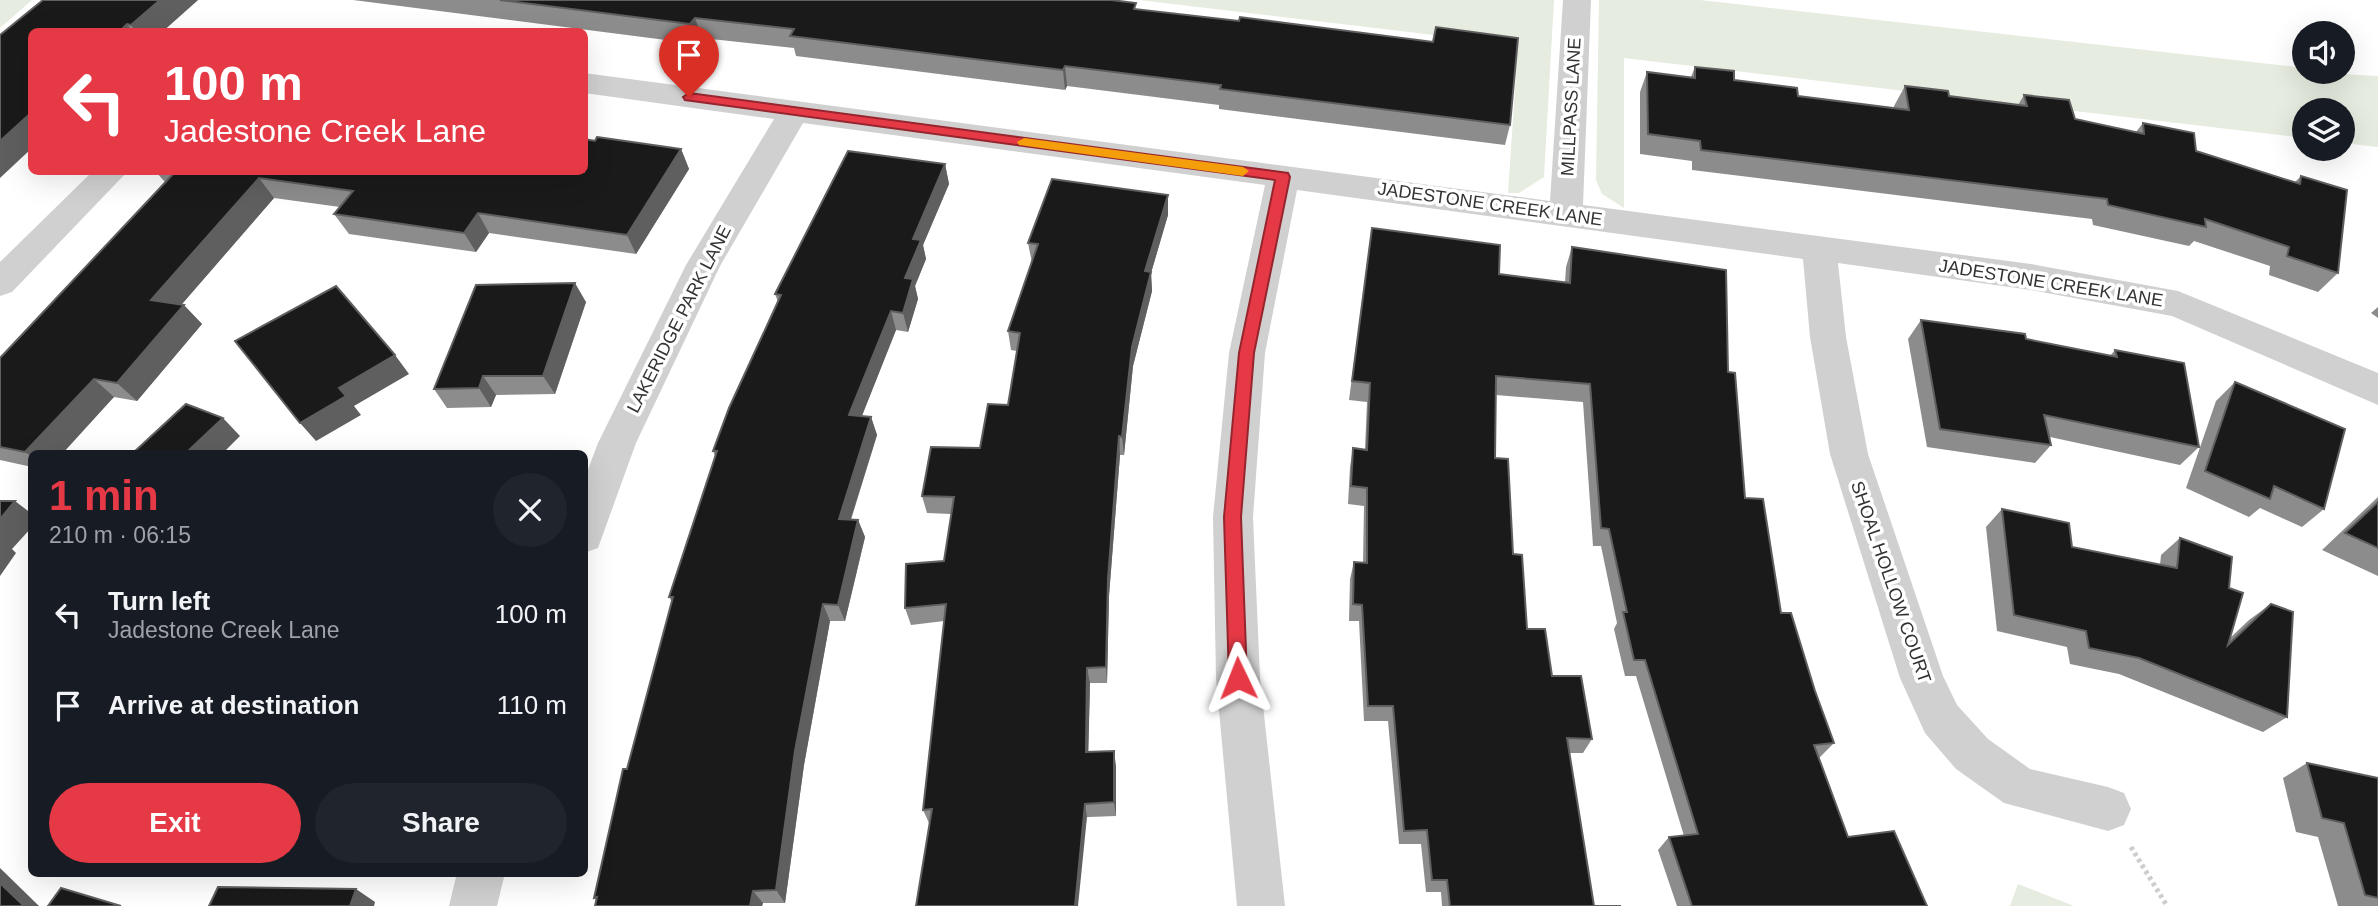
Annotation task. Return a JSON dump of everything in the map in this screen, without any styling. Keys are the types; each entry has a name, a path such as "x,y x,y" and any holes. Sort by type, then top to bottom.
{"street":[{"name":"MILLPASS LANE","path":"1566,214 1577,0"},
{"name":"JADESTONE CREEK LANE","path":"588,84 2031,277 2178,304 2342,372 2378,390"},
{"name":"LAKERIDGE PARK LANE","path":"588,523 617,443 703,265 794,111"},
{"path":"0,284 108,175"},
{"path":"1261,906 1238,678 1233,517 1247,353 1283,177"},
{"name":"SHOAL HOLLOW COURT","path":"1819,249 1828,337 1849,454 1922,678 1941,719 1972,754 2020,788 2108,809"},
{"path":"473,906 480,877"}],"path":[{"path":"2108,809 2166,906"}],"shaded area":[{"path":"0,0 32,0 0,28"},
{"path":"1139,0 1554,0 1544,177 1519,193 1508,193 1518,45"},
{"path":"1599,0 1700,0 2292,67 2292,84 2355,84 2355,75 2378,76 2378,147 2355,144 2355,98 2292,98 2292,136 1624,58 1624,208 1602,194 1596,180"},
{"path":"2018,884 2074,906 2010,906"}],"building":[{"path":"43,0 160,0 131,25 127,24 123,28 28,28 28,116 0,141 0,35"},
{"path":"500,0 1111,0 1136,3 1134,9 1239,21 1240,17 1433,42 1436,27 1518,38 1510,125 1220,89 1221,85 1065,66 1063,70 790,36 794,29 695,18 690,24"},
{"path":"1695,67 1734,71 1734,80 1797,88 1798,96 1909,110 1905,86 1948,91 1949,96 2027,106 2024,95 2069,100 2075,119 2144,134 2143,123 2194,133 2196,151 2300,184 2301,176 2347,190 2338,273 2287,256 2289,247 2205,219 2206,227 2108,205 2107,199 1701,150 1700,141 1648,134 1647,72 1695,78"},
{"path":"597,137 681,149 627,235 478,213 464,233 334,214 353,191 259,178 151,300 184,305 117,383 94,379 25,452 0,447 0,358 172,175 588,175 588,140 595,141"},
{"path":"848,151 945,164 913,239 921,240 905,278 913,279 903,313 891,311 849,415 871,417 839,519 858,520 838,605 823,604 795,751 776,890 753,891 750,906 595,906 597,897 594,898 623,769 627,769 673,597 669,597 717,451 713,451 729,408 781,295 775,294"},
{"path":"1052,179 1168,195 1145,271 1151,272 1132,347 1122,437 1119,436 1108,579 1106,667 1087,668 1086,752 1114,751 1114,802 1085,804 1075,906 916,906 932,809 923,810 946,604 905,608 906,564 944,561 954,497 922,496 931,447 980,448 988,404 1008,405 1020,333 1008,331 1038,244 1028,243"},
{"path":"1372,228 1500,245 1499,274 1570,283 1572,247 1726,270 1728,372 1735,373 1745,498 1763,499 1781,613 1791,613 1834,743 1814,745 1848,837 1894,831 1927,906 1692,906 1669,837 1698,834 1645,660 1634,660 1623,612 1627,612 1609,529 1601,528 1590,384 1496,376 1495,458 1508,459 1513,554 1522,555 1527,629 1545,629 1552,676 1581,676 1592,739 1567,738 1594,906 1450,906 1447,880 1432,880 1427,830 1404,831 1393,706 1368,706 1362,605 1353,604 1354,562 1367,563 1367,488 1351,486 1353,448 1367,450 1370,383 1352,381"},
{"path":"575,283 543,376 483,376 479,388 434,389 476,285"},
{"path":"336,286 395,355 339,388 346,396 300,423 235,341"},
{"path":"1921,320 2025,334 2026,339 2117,357 2115,350 2184,363 2199,447 2044,415 2051,445 1940,429"},
{"path":"2235,382 2345,429 2324,509 2274,486 2270,499 2205,471"},
{"path":"186,404 223,418 189,450 136,450"},
{"path":"0,501 15,501 0,519"},
{"path":"2378,502 2378,548 2345,533"},
{"path":"2002,509 2069,523 2072,547 2177,568 2180,538 2232,557 2229,588 2243,593 2228,645 2271,604 2293,612 2287,717 2139,658 2089,648 2086,631 2014,615"},
{"path":"2307,763 2378,778 2378,898 2365,895 2344,823 2322,818"},
{"path":"0,883 24,906 0,906"},
{"path":"218,887 356,889 350,906 209,906"},
{"path":"61,888 121,906 48,906"}],"slow traffic":[{"path":"1024,142 1243,171"}],"route":[{"path":"689,97 1283,177 1247,353 1233,517 1238,678"}]}
